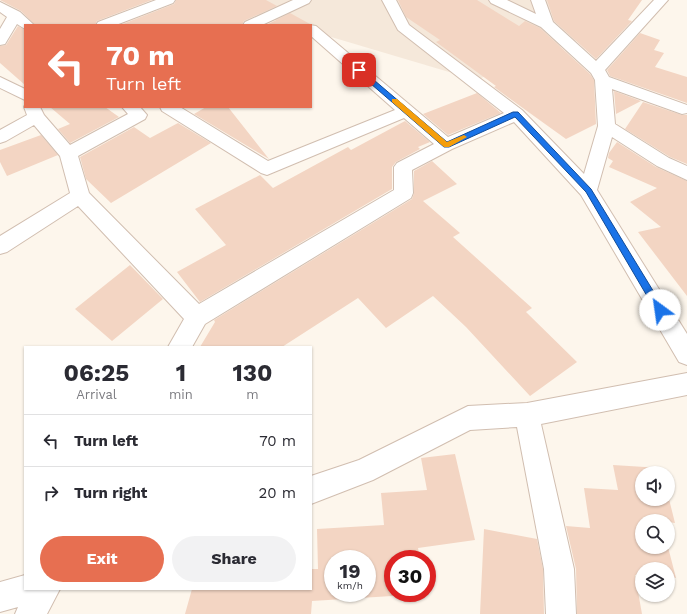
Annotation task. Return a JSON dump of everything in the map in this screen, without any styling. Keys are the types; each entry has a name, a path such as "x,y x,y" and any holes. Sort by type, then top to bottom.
{"street":[{"path":"106,24 168,0"},
{"path":"272,0 300,20"},
{"path":"300,20 304,0"},
{"path":"389,0 403,27 516,114 588,190 683,342"},
{"path":"496,0 546,24 600,75 682,109"},
{"path":"538,0 546,24"},
{"path":"588,190 607,126 600,75 661,0"},
{"path":"0,6 26,24"},
{"path":"0,41 15,16"},
{"path":"260,24 300,20"},
{"path":"312,30 446,145"},
{"path":"0,82 24,95"},
{"path":"0,98 24,96"},
{"path":"68,154 139,115 131,108"},
{"path":"170,108 267,169 406,111"},
{"path":"0,137 34,112 68,154 80,196 198,318"},
{"path":"181,346 198,318 404,193 403,167 446,145 516,114"},
{"path":"607,126 663,162 687,174"},
{"path":"0,246 80,196"},
{"path":"312,490 364,471 468,418 526,415 687,384"},
{"path":"526,415 558,569 561,614"},
{"path":"0,597 25,590"},
{"path":"30,614 44,590"}],"shaded area":[{"path":"212,0 584,0 592,34 476,80 312,31 312,24 288,24"}],"building":[{"path":"0,0 152,0 97,21 96,24 34,24 21,11"},
{"path":"176,0 266,0 277,6 244,21 242,24 123,24 174,4"},
{"path":"398,0 477,0 519,26 525,21 540,28 590,74 594,80 596,124 566,139 494,87 496,86 436,42 440,40 406,17"},
{"path":"547,0 642,0 628,20 632,21 596,59 554,21"},
{"path":"290,13 310,24 268,24"},
{"path":"18,26 24,29 24,84 0,63 0,46 6,45"},
{"path":"640,33 660,40 654,50 664,53 655,67 687,77 687,103 610,76 607,70"},
{"path":"614,91 641,101 616,114"},
{"path":"477,93 501,113 448,135 423,114"},
{"path":"643,102 682,115 687,115 687,164 670,157 625,129"},
{"path":"51,108 106,108 119,117 70,143 58,129 70,124"},
{"path":"204,108 229,108 269,159 194,114"},
{"path":"405,121 430,142 418,147 420,149 396,162 392,167 392,189 200,302 177,272 226,245 195,209 260,175 273,188 348,147 351,150"},
{"path":"178,123 211,143 111,203 86,179 80,157 134,127 150,138"},
{"path":"41,135 58,155 7,176 0,162 0,150"},
{"path":"617,142 656,167 687,181 687,296 638,232 661,227 630,202 657,188 609,167 613,161 608,158 609,153"},
{"path":"432,161 457,184 423,201 460,233 453,237 532,308 526,312 577,362 530,396 466,327 433,296 386,328 358,298 284,346 201,346 215,322 214,320 412,199 414,193 414,171"},
{"path":"130,265 163,299 112,341 75,309"},
{"path":"455,454 475,540 418,548 418,550 384,550 384,596 376,597 376,550 324,550 324,600 312,601 311,614 185,614 192,590 312,590 312,569 318,569 317,529 384,525 381,493 427,490 421,458"},
{"path":"613,465 635,466 635,506 671,506 673,514 635,514 635,554 670,554 672,562 635,562 635,602 640,602 642,614 577,614 576,569 566,526 590,528 584,488 618,490"},
{"path":"484,529 537,539 543,569 544,614 480,614"}],"slow traffic":[{"path":"394,101 446,145 464,137"}],"route":[{"path":"359,70 446,145 516,114 588,190 660,310"}]}
